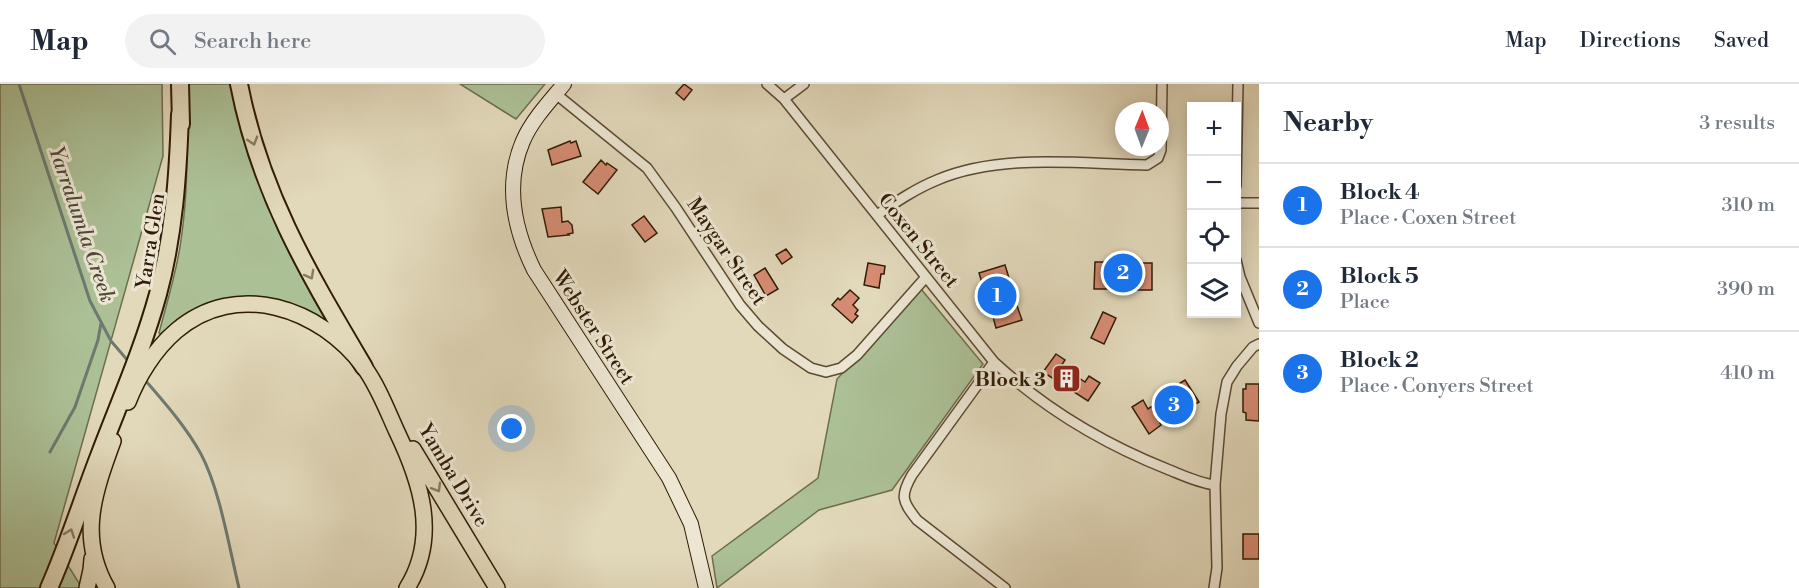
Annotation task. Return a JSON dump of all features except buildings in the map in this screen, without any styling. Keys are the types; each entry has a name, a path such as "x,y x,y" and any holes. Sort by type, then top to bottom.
{"highway":[{"name":"Yarra Glen","path":"49,588 152,339 168,274 178,213 182,157 180,84"},
{"path":"239,84 259,162 284,223 307,269 364,367"}],"main road":[{"path":"152,339 176,330 203,314 225,307 257,304 287,309 318,324 337,338 364,367 375,384 412,465 423,501 425,524 423,546 416,571 406,588"},
{"name":"Yamba Drive","path":"375,384 497,588"},
{"path":"87,588 92,570 91,523 95,495 125,402"},
{"path":"93,550 101,577 107,588"}],"street":[{"name":"Coxen Street","path":"767,84 784,99 994,362 1020,385 1092,434 1150,462 1203,483 1215,485"},
{"path":"784,99 804,84"},
{"path":"877,215 908,194 937,180 995,165 1024,162 1147,165 1158,158 1161,150 1162,84"},
{"path":"1237,156 1238,84"},
{"name":"Maygar Street","path":"560,89 647,168 682,216 740,305 758,326 783,349 811,368 826,372 841,368 849,362 926,277"},
{"name":"Webster Street","path":"560,89 524,139 517,159 513,190 516,225 534,270 669,478 691,524 706,588"},
{"path":"1241,202 1259,203"},
{"path":"1237,264 1259,323"},
{"path":"1214,588 1217,568 1215,485 1221,414 1227,382 1253,347 1259,344"},
{"path":"994,362 912,475 904,488 904,498 909,510 918,520 1005,588"}],"green space":[{"path":"0,84 162,84 163,156 54,543 82,588 0,588"},
{"path":"186,84 232,84 335,332 267,302 175,324 159,333 172,286 184,220 187,162"},
{"path":"460,84 545,84 516,119"},
{"path":"921,289 983,364 892,490 819,510 717,588 712,556 818,478 837,379"}],"waterway":[{"name":"Yarralumla Creek","path":"19,84 90,301 111,341 129,362"},
{"path":"50,452 75,407 98,340 101,323"},
{"name":"Yarralumla Creek","path":"145,380 189,434 208,468 219,501 239,588"}],"place":[{"name":"Block 5","path":"1123,273"},
{"name":"Block 4","path":"997,296"},
{"name":"Block 3","path":"1067,379"},
{"name":"Block 2","path":"1174,405"}]}
